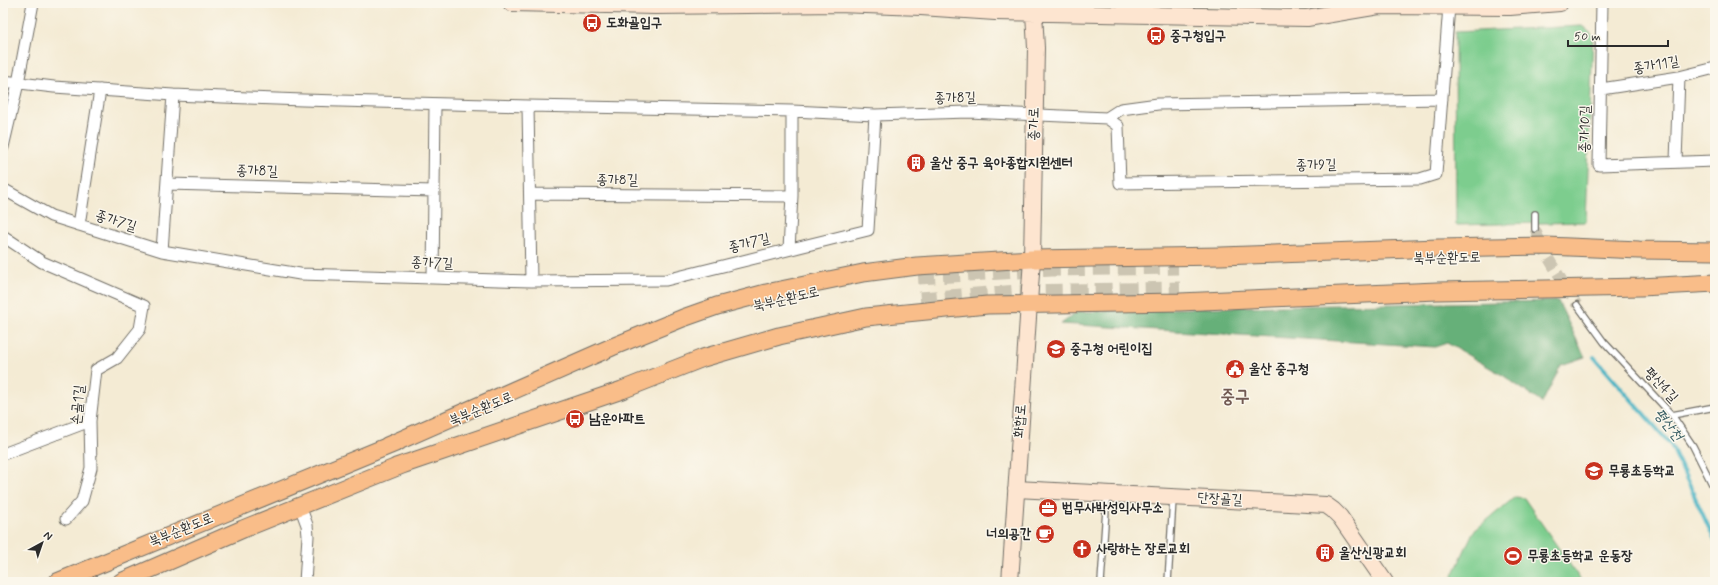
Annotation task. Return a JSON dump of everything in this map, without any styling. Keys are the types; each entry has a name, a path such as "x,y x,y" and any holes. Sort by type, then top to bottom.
{"main road":[{"path":"511,3 655,6 838,4 921,7 995,12 1307,18 1379,6 1510,7 1560,3"},
{"name":"종가로","path":"1032,260 1036,48 1034,13"},
{"path":"388,446 612,346 717,306 766,293 863,274 917,266 1032,260 1221,256 1438,248 1547,246 1638,250 1715,251"},
{"name":"북부순환도로","path":"1178,266 1439,258 1715,255"},
{"name":"화합로","path":"1010,582 1032,260"},
{"name":"북부순환도로","path":"57,582 388,446 616,355 720,316 768,302 816,292 918,276"},
{"name":"북부순환도로","path":"1180,290 1437,281 1715,277"},
{"path":"396,467 622,390 703,358 779,336 866,317 987,305 1028,303 1180,302 1437,291 1633,287 1715,283"},
{"name":"북부순환도로","path":"121,582 396,467 697,349 824,316 864,308 920,300"},
{"name":"단장골길","path":"1016,489 1326,505 1340,517 1385,582"}],"street":[{"path":"3,146 18,82 32,3"},
{"name":"종가10길","path":"1602,3 1600,165 1676,161 1715,161"},
{"name":"종가9길","path":"1106,118 1118,126 1120,183 1420,178 1436,174 1449,6"},
{"name":"종가11길","path":"1601,89 1679,77 1715,68"},
{"path":"1676,161 1679,77"},
{"name":"종가8길","path":"3,81 54,87 173,95 435,104 792,111 875,115 968,112 1106,118"},
{"path":"79,225 100,90"},
{"path":"162,251 168,184 173,95"},
{"path":"1106,118 1121,109 1158,104 1442,99"},
{"path":"433,278 435,104"},
{"path":"528,106 530,281"},
{"path":"788,249 792,196 792,111"},
{"name":"종가7길","path":"3,188 51,216 162,251 300,274 530,281 666,280 868,230 875,115"},
{"name":"종가8길","path":"168,184 434,191"},
{"name":"종가8길","path":"530,194 792,196"},
{"name":"손골1길","path":"3,236 42,262 144,306 140,329 117,358 96,370 90,421 91,468 82,501 66,520"},
{"path":"3,454 90,421"},
{"path":"300,506 307,525 308,536 305,582"}],"lane":[{"path":"1535,214 1535,229"},
{"name":"평산4길","path":"1577,305 1604,342 1672,415 1693,446 1715,490"},
{"path":"1672,415 1715,407"},
{"path":"1101,582 1107,493"},
{"path":"1168,582 1174,497"}],"green space":[{"path":"1582,26 1593,35 1586,222 1456,225 1455,32"},
{"path":"1558,301 1585,357 1561,365 1542,403 1504,376 1447,343 1435,347 1061,324 1077,312 1232,307"},
{"name":"무룡초등학교 운동장","path":"1515,497 1524,498 1582,582 1453,582 1451,580 1473,532"}],"waterway":[{"name":"평산천","path":"1594,357 1671,445 1715,541"}],"tunnel":[{"path":"1535,229 1544,251 1577,305"},
{"path":"918,276 1052,268 1178,266"},
{"path":"920,300 1018,293 1180,290"}],"place":[{"name":"도화골입구","path":"592,23"},
{"name":"중구청입구","path":"1156,36"},
{"name":"울산 중구 육아종합지원센터","path":"916,163"},
{"name":"중구청 어린이집","path":"1056,349"},
{"name":"울산 중구청","path":"1235,369"},
{"name":"남운아파트","path":"575,419"},
{"name":"무룡초등학교","path":"1594,471"},
{"name":"법무사박성익사무소","path":"1048,508"},
{"name":"너의공간","path":"1045,534"},
{"name":"사랑하는 장로교회","path":"1082,549"},
{"name":"울산신광교회","path":"1325,553"},
{"name":"무룡초등학교 운동장","path":"1513,556"}],"district":[{"name":"중구","path":"1235,397"}]}
